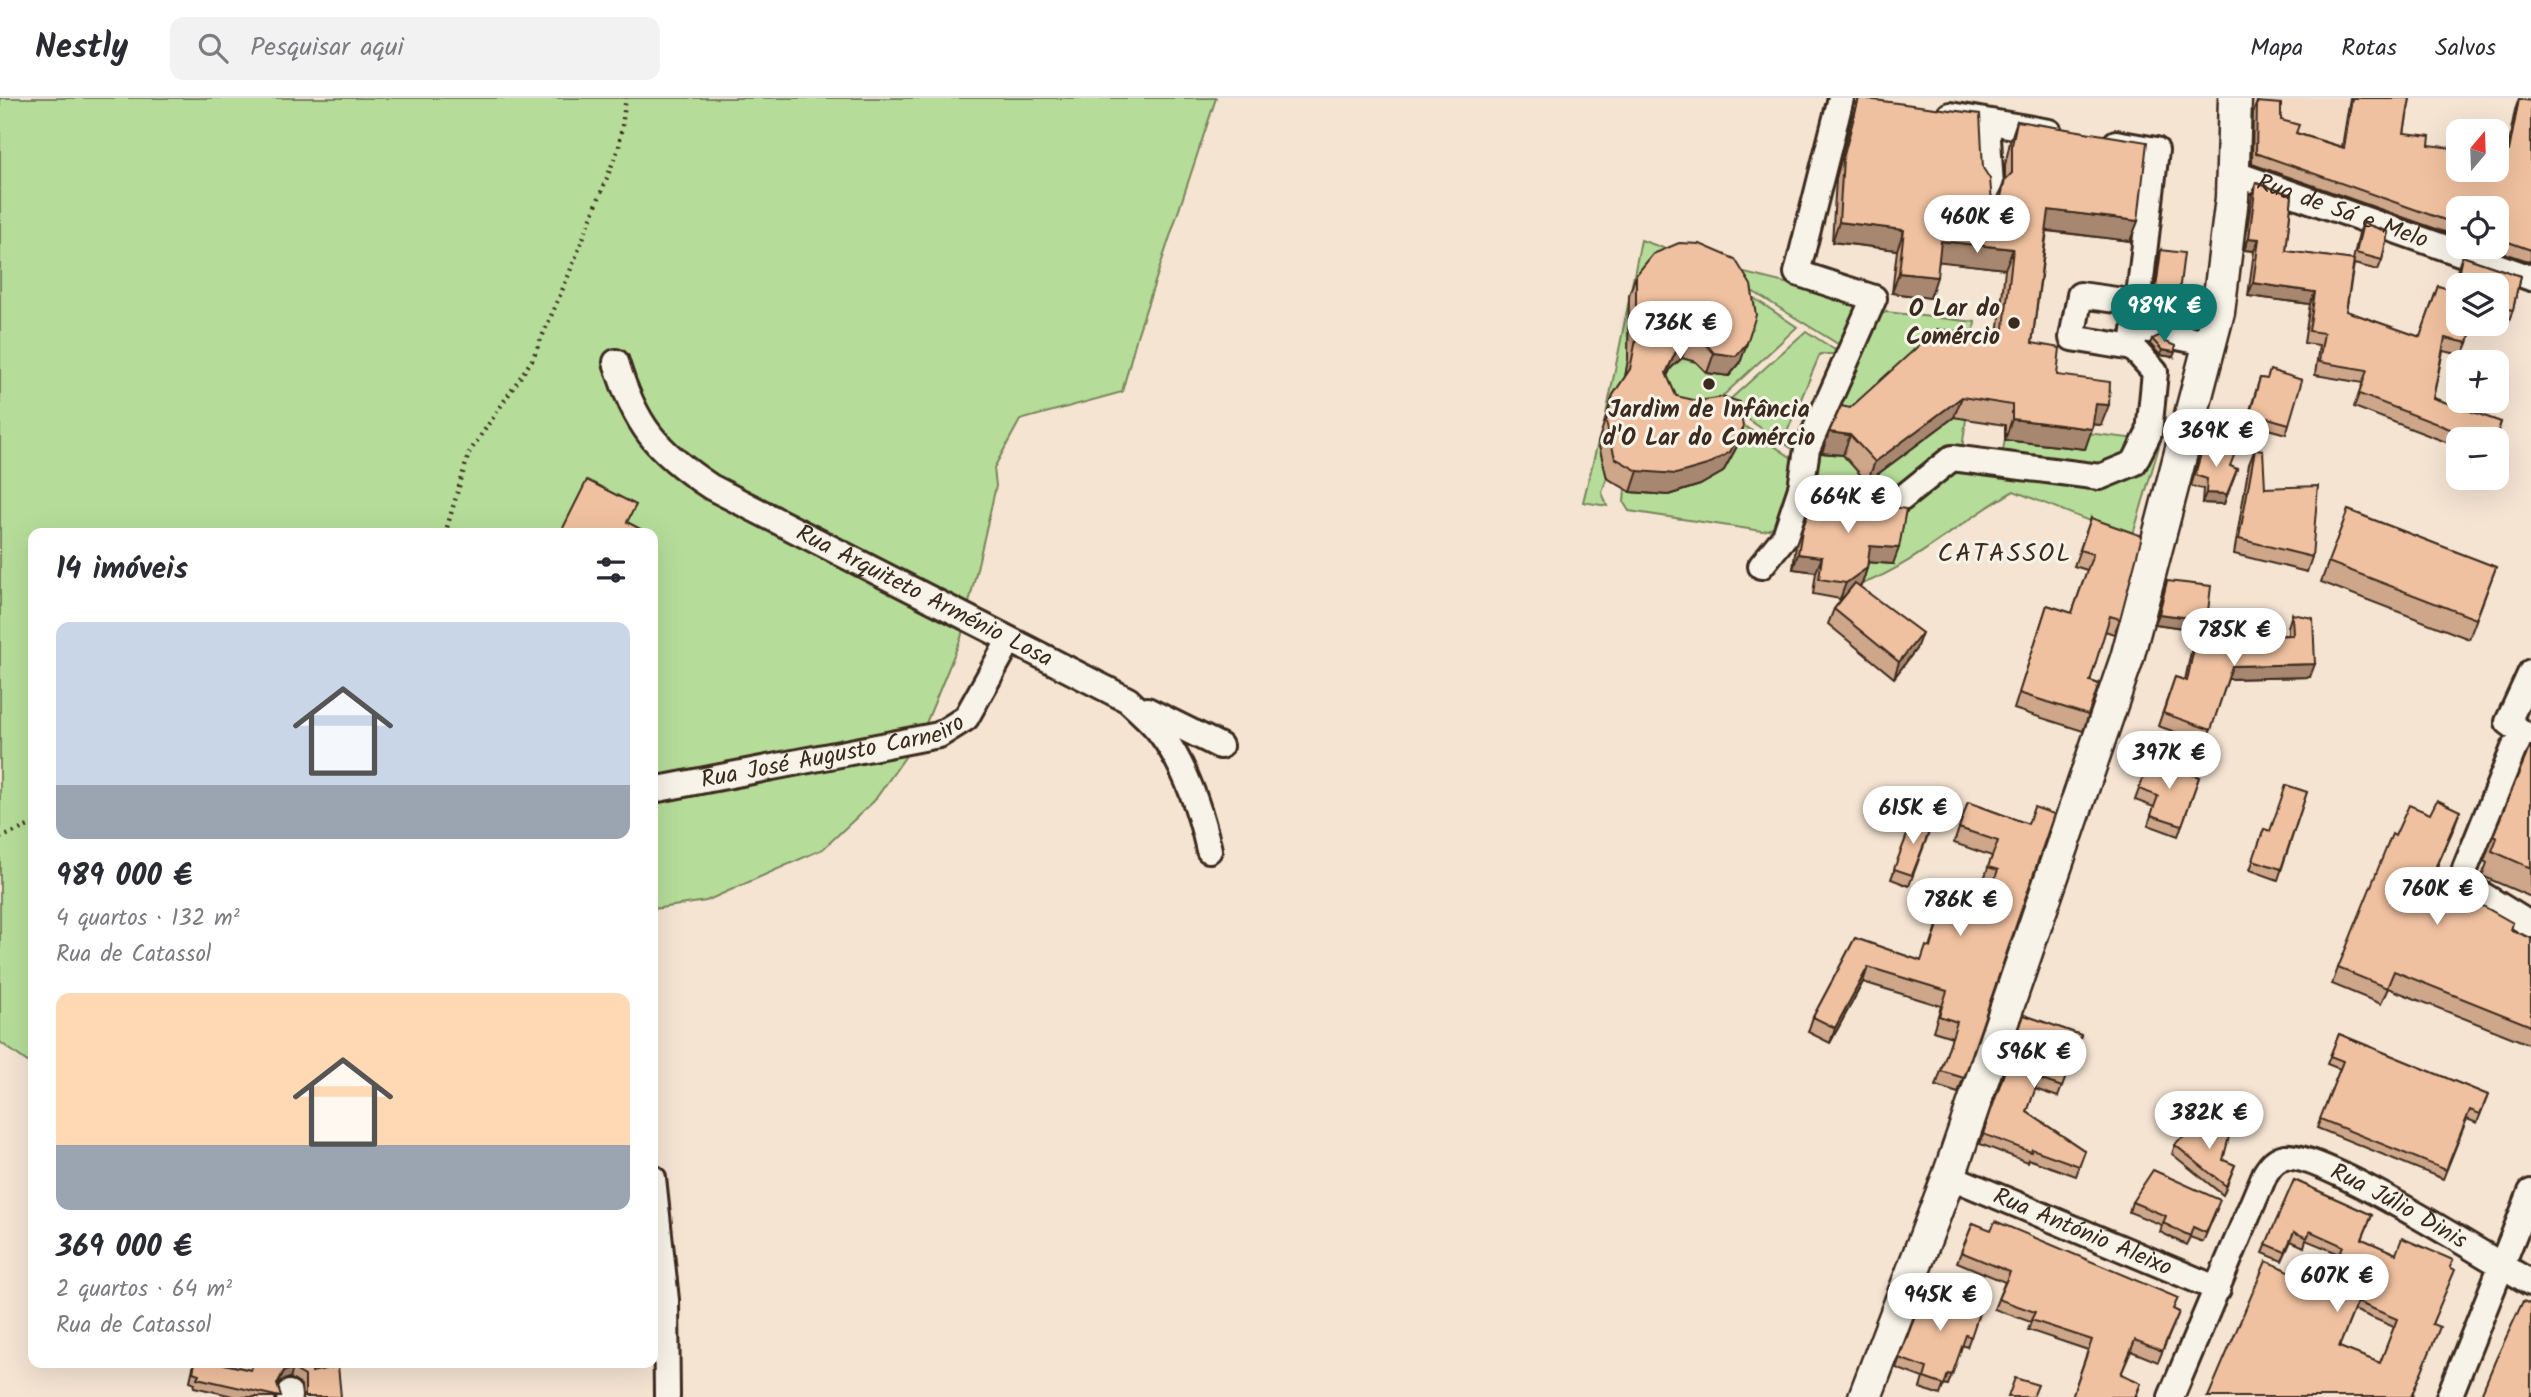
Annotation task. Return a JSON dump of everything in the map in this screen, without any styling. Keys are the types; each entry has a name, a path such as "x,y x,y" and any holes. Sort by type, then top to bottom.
{"main road":[{"path":"1865,1397 1949,1176 2119,684 2211,344 2225,266 2234,173 2235,98"}],"street":[{"path":"1761,566 1785,536 1801,488 1807,449 1874,298 1797,274 1843,98 1871,102"},
{"path":"1801,488 1870,504 1901,499 1952,458 2100,477 2134,463 2149,433 2155,372 2141,339 2138,303 2156,150 1922,111"},
{"path":"1987,121 1991,187"},
{"name":"Rua de Sá e Melo","path":"2234,173 2531,278"},
{"path":"2138,303 2080,295 2073,338 2141,339"},
{"path":"2173,336 2211,344"},
{"name":"Rua Arquiteto Arménio Losa","path":"615,362 628,402 652,439 681,467 711,487 1128,700 1162,734 1183,771 1199,808 1209,850"},
{"name":"Rua José Augusto Carneiro","path":"658,789 939,735 966,718 1009,641"},
{"path":"2531,672 2508,722 2530,733 2514,748 2465,869 2465,879 2476,891 2531,925"},
{"path":"1128,700 1220,746"},
{"name":"Rua Júlio Dinis","path":"2218,1289 2265,1174 2272,1164 2282,1157 2295,1157 2356,1182 2531,1283"},
{"name":"Rua António Aleixo","path":"1949,1176 2218,1289"},
{"path":"2449,1397 2531,1192"},
{"path":"658,1225 666,1300 667,1397"},
{"path":"2171,1397 2218,1289"}],"path":[{"path":"447,528 469,453 532,360 567,279 619,147 626,98"},
{"path":"0,838 28,826"},
{"path":"289,1395 293,1381 322,1368"}],"shaded area":[{"path":"2237,98 2380,98 2360,215 2236,172"}],"green space":[{"path":"0,98 1216,98 1137,336 1122,392 1020,420 994,468 996,486 961,638 922,733 874,801 823,849 706,901 658,908 658,528 28,528 28,1062 0,1042"},
{"path":"1641,240 1669,250 1630,294"},
{"path":"1708,264 1850,299 1861,305 1843,347"},
{"path":"1727,280 1797,327 1698,419 1658,393 1671,368 1682,358 1696,362 1707,373 1729,376 1740,363"},
{"path":"1629,300 1628,360 1623,389 1606,415"},
{"path":"1886,312 1975,322 1972,354 1843,428 1831,426 1875,317"},
{"path":"1806,331 1841,354 1820,354 1784,439 1804,443 1800,454 1725,404"},
{"path":"1719,409 1798,462 1789,504 1779,522 1762,531 1629,511 1624,503 1625,488 1669,495 1700,485"},
{"path":"1954,417 1966,419 1962,449 1924,477 1893,494 1877,497 1860,495 1814,476 1813,452 1843,455 1867,482"},
{"path":"2087,433 2137,439 2133,448 2105,468 2002,455 2005,440 2084,449"},
{"path":"1598,442 1607,478 1602,492 1607,506 1583,502"},
{"path":"2160,443 2132,538 2014,491 1920,554 1862,584 1865,562 1826,513 1802,509 1808,503 1839,507 1964,467 2096,484 2119,482 2141,468"}],"building":[{"name":"O Lar do Comércio","path":"1859,98 1980,114 1983,168 1990,179 1994,226 2005,180 2012,173 2012,145 2017,121 2147,142 2138,221 2049,210 2032,343 2060,348 2057,375 2110,382 2109,405 2096,404 2092,429 2012,419 2012,405 1962,397 1875,462 1850,435 1829,432 1841,406 1850,408 1937,329 2003,337 2013,249 1941,241 1937,277 1899,273 1904,230 1839,222 1843,159"},
{"path":"2352,98 2410,98 2404,133 2430,136 2429,145 2446,147 2446,182 2510,182 2510,146 2519,99 2531,101 2531,250 2509,242 2509,196 2446,196 2446,220 2256,153 2257,102 2281,104 2281,120 2299,125 2296,133 2344,148"},
{"path":"2256,183 2292,195 2286,251 2354,260 2346,311 2420,337 2438,286 2446,288 2446,336 2469,336 2468,343 2445,338 2433,398 2446,403 2446,413 2476,413 2501,422 2499,427 2446,427 2359,394 2367,370 2319,362 2324,333 2309,331 2315,292 2253,283 2259,239 2249,238"},
{"path":"2363,223 2388,232 2382,260 2356,253"},
{"path":"1679,243 1700,244 1735,259 1751,285 1756,315 1747,343 1736,356 1714,353 1703,341 1689,338 1678,347 1666,373 1676,396 1698,401 1724,397 1740,402 1743,428 1730,452 1707,465 1676,474 1638,471 1615,458 1606,422 1613,395 1630,369 1636,340 1636,275 1653,254"},
{"path":"2161,250 2184,253 2176,316 2165,320 2155,296"},
{"path":"2461,259 2471,259 2520,276 2513,310 2509,309 2509,273 2459,273"},
{"path":"2161,335 2166,342 2175,346 2175,352 2162,350 2152,339"},
{"path":"2270,370 2302,380 2289,424 2250,413 2260,378 2267,379"},
{"path":"2204,443 2235,453 2230,466 2237,469 2227,494 2206,493 2207,479 2195,475"},
{"path":"2255,449 2263,450 2265,488 2318,486 2312,557 2239,539"},
{"path":"587,480 636,505 627,522 638,528 563,528"},
{"path":"1815,495 1906,509 1899,548 1870,546 1867,568 1846,583 1819,579 1822,557 1798,554 1802,530"},
{"path":"2348,510 2496,567 2476,619 2328,562"},
{"path":"2091,518 2142,536 2120,619 2110,616 2090,681 2099,684 2088,715 2019,693 2047,605 2072,613 2093,554 2080,550"},
{"path":"2167,581 2211,586 2207,620 2159,614"},
{"path":"1855,583 1922,633 1899,662 1834,609"},
{"path":"2292,614 2313,618 2315,664 2232,666 2211,730 2163,713 2175,677 2187,681 2196,639 2293,635"},
{"path":"2530,746 2531,868 2492,851 2497,838 2493,836"},
{"path":"2150,759 2199,777 2182,825 2151,815 2158,796 2139,789"},
{"path":"2286,785 2307,792 2281,869 2253,860 2264,829 2270,831"},
{"path":"2437,800 2460,811 2426,889 2460,902 2462,897 2481,905 2513,923 2511,930 2531,938 2531,1026 2394,971 2387,988 2338,968 2392,834 2395,836 2409,805 2430,814"},
{"path":"1968,802 2028,824 2034,807 2054,814 1964,1078 1941,1071 1957,1022 1939,1016 1947,991 1868,967 1835,1028 1813,1017 1855,938 1921,961 1926,946 1931,948 1944,904 1976,913 1979,904 1985,906 1998,870 1988,867 1998,841 1959,828"},
{"path":"1914,817 1932,824 1912,875 1894,869"},
{"path":"2024,1015 2081,1035 2062,1087 2039,1079 2027,1112 2085,1151 2079,1166 1983,1134"},
{"path":"2339,1034 2488,1095 2480,1114 2470,1110 2446,1170 2320,1119 2343,1061 2330,1056"},
{"path":"2200,1126 2231,1129 2223,1160 2235,1165 2226,1186 2175,1145"},
{"path":"2153,1170 2220,1200 2206,1233 2193,1227 2190,1236 2163,1223 2166,1216 2132,1202"},
{"path":"2294,1180 2372,1215 2362,1239 2396,1254 2402,1238 2453,1260 2450,1267 2455,1270 2432,1324 2440,1327 2411,1397 2208,1397 2266,1261 2326,1287 2343,1246 2310,1231 2307,1238 2294,1232 2285,1252 2266,1244","holes":["2357,1302 2397,1319 2380,1363 2339,1347"]},
{"path":"1995,1221 2178,1298 2173,1309 2179,1312 2162,1351 2135,1340 2121,1374 2141,1383 2135,1397 2072,1397 2092,1340 2031,1320 2035,1312 1998,1299 2010,1272 1961,1252 1973,1223 1991,1230"},
{"path":"1927,1285 1982,1304 1971,1337 1966,1335 1952,1375 1948,1374 1944,1385 1924,1378 1927,1368 1899,1358"},
{"path":"2523,1301 2531,1304 2531,1397 2480,1397 2496,1359"},
{"path":"194,1368 312,1368 312,1372 338,1368 341,1397 303,1397 305,1376 293,1369 284,1371 277,1384 281,1397 197,1378 199,1374 193,1372"},
{"path":"2015,1378 2038,1385 2033,1397 2008,1397"}],"place":[{"name":"O Lar do Comércio","path":"2014,323"},
{"name":"Jardim de Infância d'O Lar do Comércio","path":"1709,384"}],"district":[{"name":"CATASSOL","path":"2005,554"}]}
